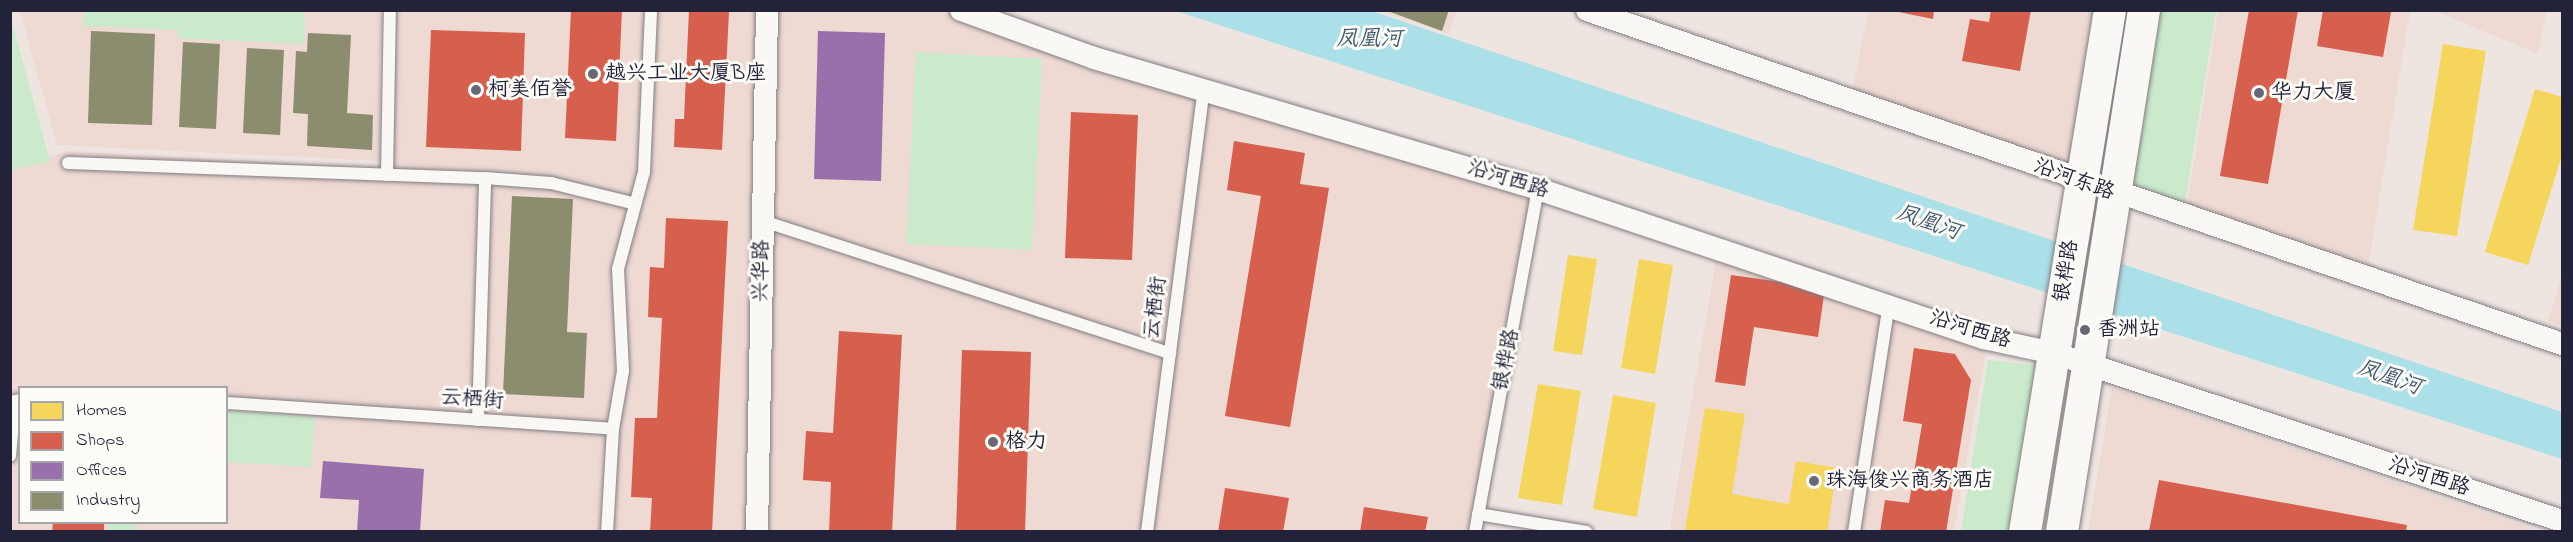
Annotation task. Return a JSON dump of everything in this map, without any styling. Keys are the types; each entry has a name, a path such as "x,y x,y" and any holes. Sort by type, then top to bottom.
{"main road":[{"name":"银桦路","path":"2025,531 2110,10"},
{"name":"银桦路","path":"2062,531 2144,10"}],"street":[{"name":"兴华路","path":"757,531 767,10"},
{"name":"沿河西路","path":"961,10 1204,89 1538,189 1889,304 1984,338 2054,353 2562,521"},
{"name":"沿河东路","path":"1587,10 2115,195 2562,344"}],"lane":[{"path":"387,175 390,10"},
{"path":"607,531 613,429 623,371 618,269 632,203 644,172 651,10"},
{"name":"云栖街","path":"1147,531 1204,89"},
{"path":"68,163 485,178 551,183 632,203"},
{"path":"477,420 485,178"},
{"name":"银桦路","path":"1475,531 1538,189"},
{"path":"763,221 1170,353"},
{"path":"1854,531 1889,304"},
{"path":"10,456 15,401 18,400"},
{"name":"云栖街","path":"228,403 613,429"},
{"path":"1478,514 1587,531"}],"shaded area":[{"path":"2547,10 2538,54 2435,11"},
{"path":"20,11 381,11 379,161 57,145"},
{"path":"394,11 941,11 1091,62 1538,189 1475,531 11,532 11,166 70,151 391,169"},
{"path":"1379,11 1457,11 1449,34"},
{"path":"1868,11 2106,11 2078,177 1851,97"},
{"path":"2218,11 2410,11 2366,278 2185,218"},
{"path":"1719,243 1987,345 1954,531 1669,532"},
{"path":"2562,274 2562,326 2548,321"},
{"path":"2112,388 2539,531 2088,532"}],"green space":[{"path":"84,11 305,11 304,44 178,38 178,30 83,26"},
{"path":"2147,11 2216,11 2183,215 2119,194"},
{"path":"10,15 50,161 11,170 10,170"},
{"path":"916,52 1042,59 1032,250 906,244"},
{"path":"1988,360 2041,366 2014,531 1961,532"},
{"path":"228,411 315,417 311,467 228,462"},
{"path":"108,524 137,524 136,531 108,531"}],"water":[{"name":"凤凰河","path":"1176,11 1372,11 2562,412 2562,459"}],"building: Homes":[{"path":"2443,44 2486,51 2457,236 2413,230"},
{"path":"2535,89 2562,97 2562,155 2528,265 2485,252"},
{"path":"1568,255 1597,259 1582,355 1553,351"},
{"path":"1639,259 1673,265 1655,374 1621,368"},
{"path":"1538,384 1581,391 1562,505 1518,498"},
{"path":"1613,395 1656,403 1637,517 1593,509"},
{"name":"珠海俊兴商务酒店","path":"1705,408 1745,414 1732,494 1789,504 1796,461 1837,468 1827,532 1685,530"}],"building: Shops":[{"name":"越兴工业大厦B座","path":"571,10 622,10 616,141 565,138"},
{"path":"689,10 729,12 722,150 674,147 675,119 684,119"},
{"path":"1889,10 1934,10 1933,19"},
{"path":"1991,10 2031,10 2020,71 1962,61 1970,19 1989,22"},
{"name":"华力大厦","path":"2249,10 2298,10 2268,184 2220,176"},
{"path":"2323,10 2391,12 2383,57 2317,46"},
{"name":"柯美佰誉","path":"431,30 525,33 521,151 426,147"},
{"path":"1071,112 1138,115 1132,260 1065,258"},
{"path":"1234,141 1305,153 1300,184 1329,188 1290,427 1225,416 1261,196 1227,190"},
{"path":"666,218 728,221 712,532 650,532 652,498 631,497 635,418 657,418 662,318 648,317 650,267 664,268"},
{"path":"1731,275 1825,288 1818,337 1754,327 1745,386 1715,382"},
{"path":"839,331 902,335 892,532 829,532 831,482 803,480 806,431 833,433"},
{"path":"1914,348 1955,354 1971,380 1946,532 1880,532 1885,500 1909,503 1922,424 1903,421"},
{"name":"格力","path":"962,350 1031,352 1025,532 956,532"},
{"path":"2159,480 2407,525 2406,532 2149,531"},
{"path":"1225,488 1289,498 1283,532 1218,532"},
{"path":"1364,507 1428,517 1425,532 1360,532"},
{"path":"53,524 104,524 104,532 52,532"}],"building: Offices":[{"path":"818,31 885,33 881,181 814,179"},
{"path":"323,461 424,469 420,532 357,532 359,500 320,498"}],"building: Industry":[{"path":"1385,10 1449,10 1442,31"},
{"path":"91,31 155,34 152,125 88,123"},
{"path":"308,33 351,35 347,113 373,115 372,150 307,146 308,114 293,113 296,51 307,52"},
{"path":"183,42 220,44 216,129 179,127"},
{"path":"247,48 284,50 280,135 243,133"},
{"path":"512,196 573,199 567,332 587,333 584,398 503,394"}],"place":[{"name":"越兴工业大厦B座","path":"593,74"},
{"name":"柯美佰誉","path":"476,90"},
{"name":"华力大厦","path":"2259,93"},
{"name":"香洲站","path":"2085,330"},
{"name":"格力","path":"993,442"},
{"name":"珠海俊兴商务酒店","path":"1814,481"}]}
